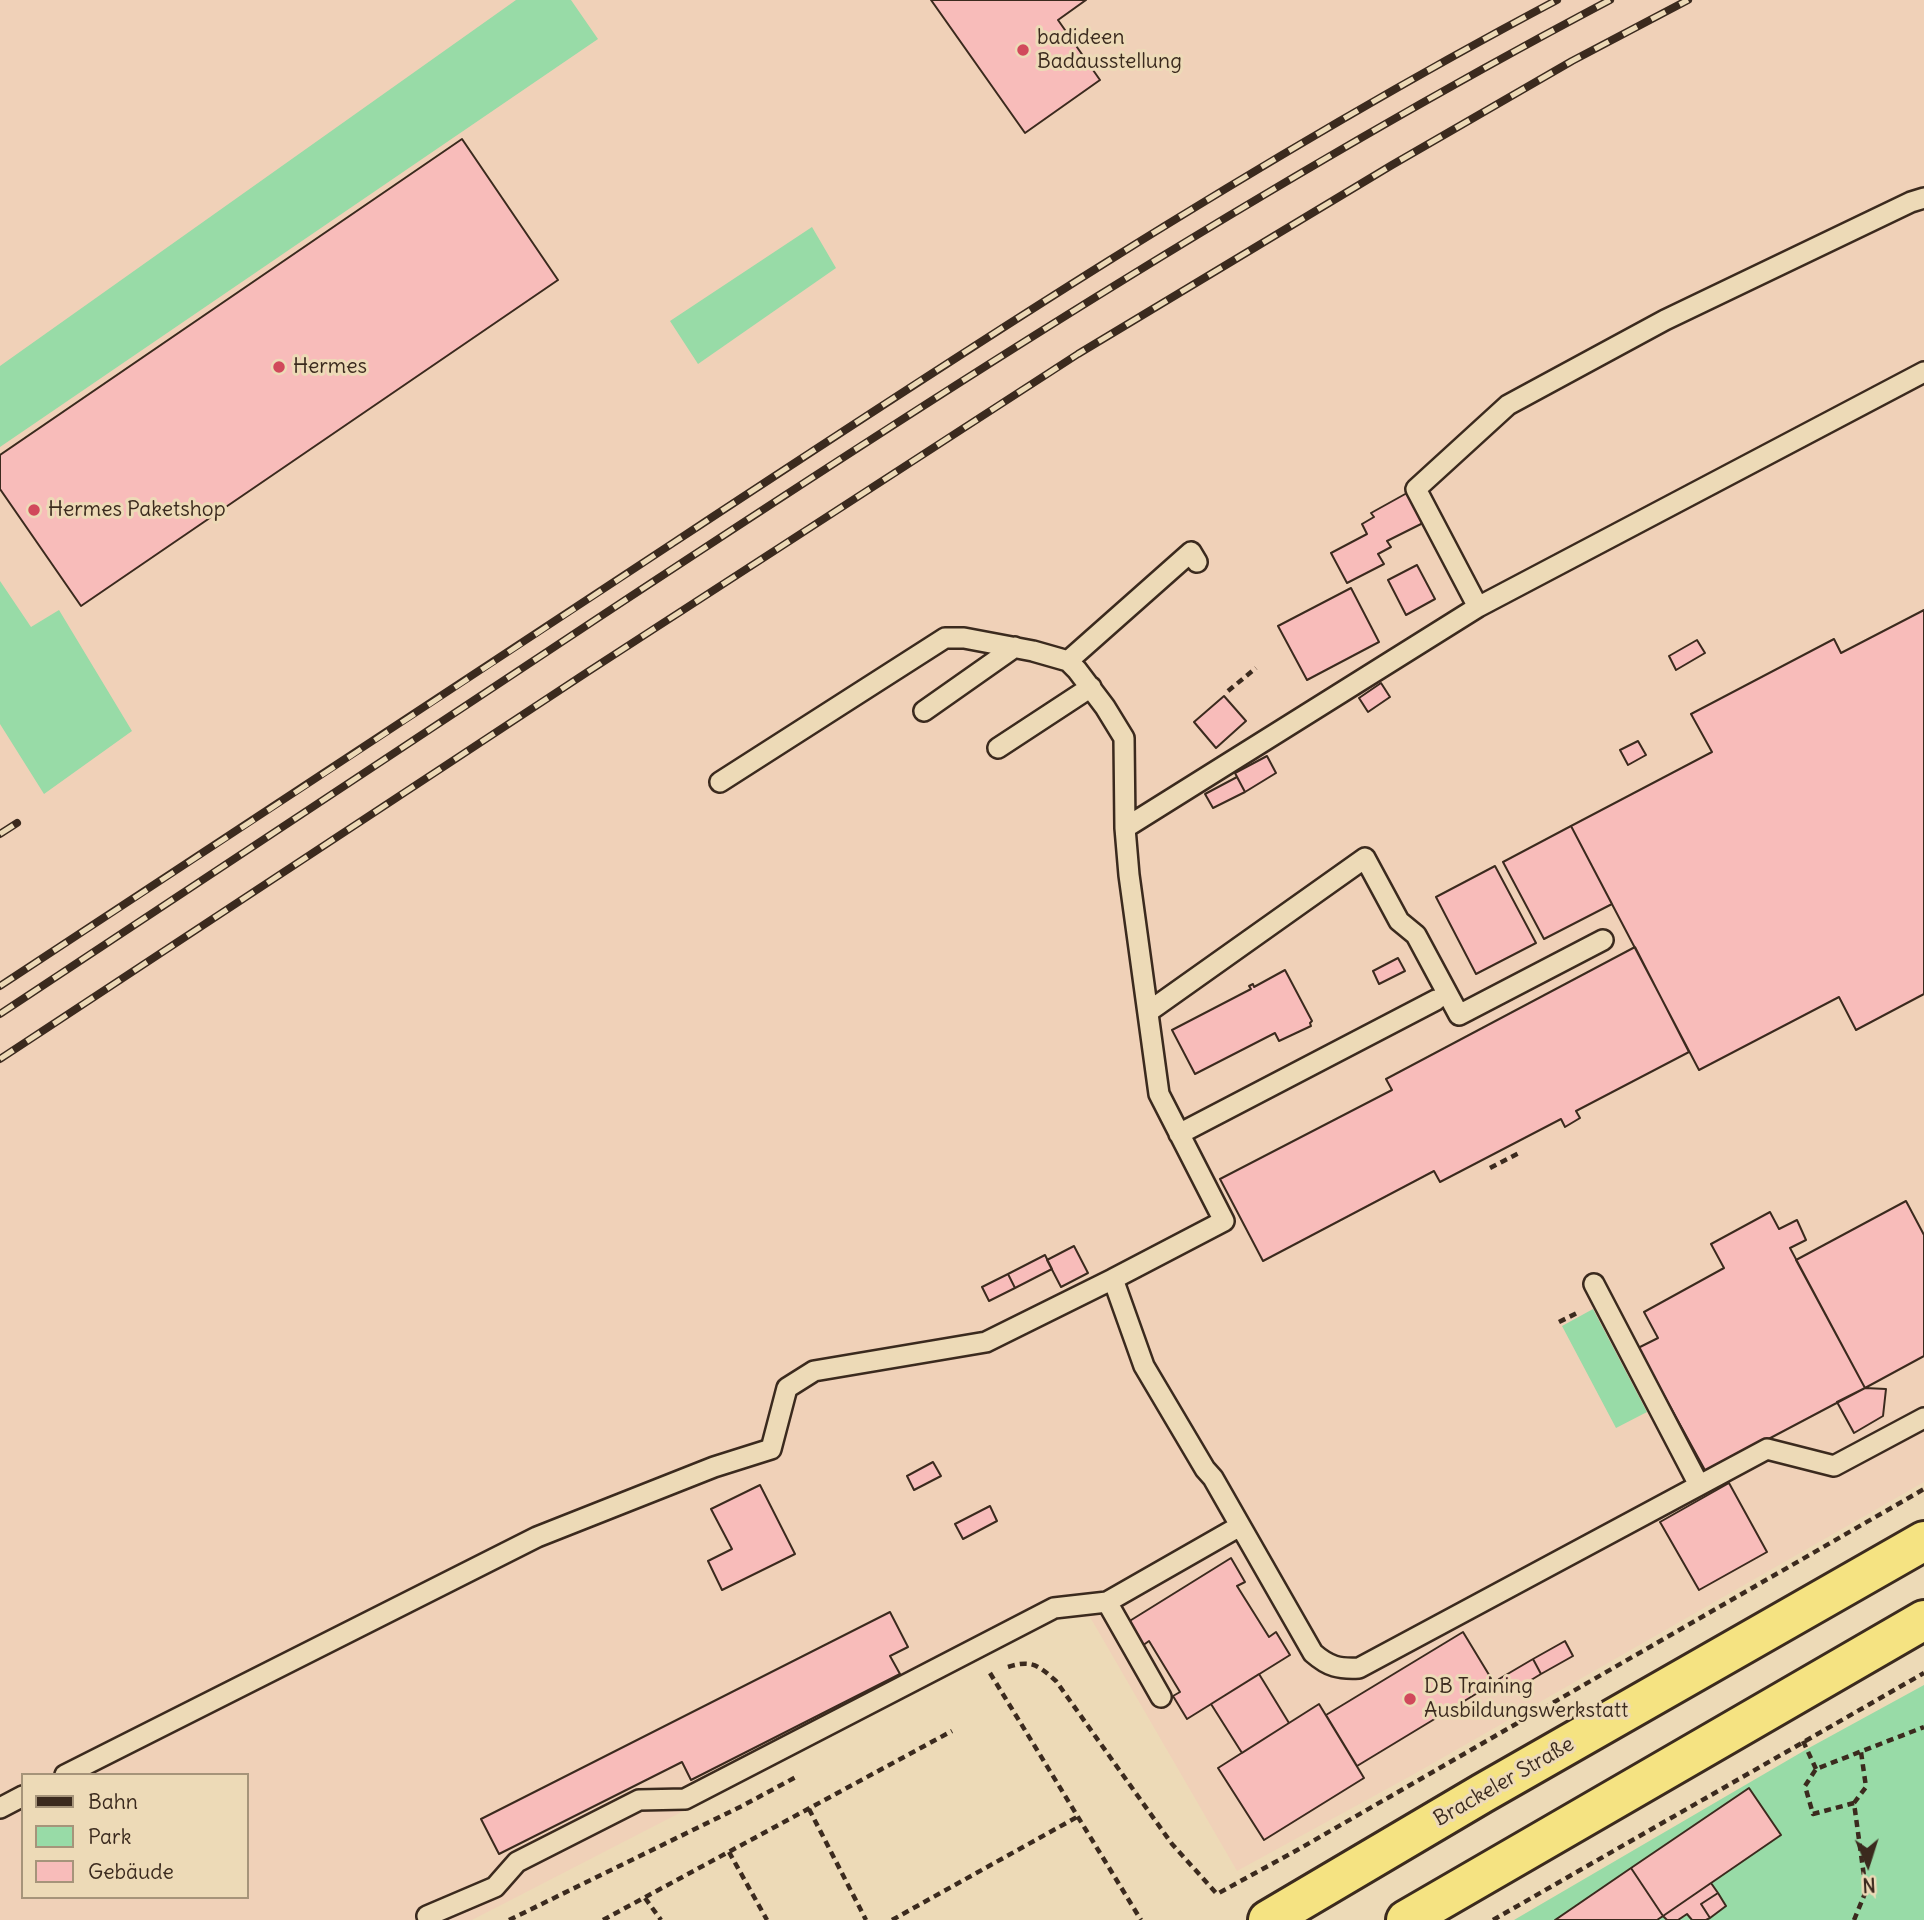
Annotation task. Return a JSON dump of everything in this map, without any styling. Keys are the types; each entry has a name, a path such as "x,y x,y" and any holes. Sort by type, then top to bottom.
{"highway":[{"name":"Brackeler Straße","path":"1268,1920 1495,1786 1924,1541"},
{"path":"1406,1920 1924,1620"}],"lane":[{"path":"1478,607 1416,489 1508,405 1665,320 1924,198"},
{"path":"1125,828 1478,607 1924,372"},
{"path":"1068,661 1191,552 1197,562"},
{"path":"69,1773 537,1537 714,1467 771,1449 787,1388 814,1371 986,1342 1224,1221 1159,1094 1129,875 1125,828 1124,738 1091,687 1068,661 1015,647 945,638 720,782"},
{"path":"924,711 1015,647"},
{"path":"998,748 1091,687"},
{"path":"1148,1012 1366,858 1399,922 1416,935 1459,1015 1603,940"},
{"path":"1180,1135 1436,1000"},
{"path":"1113,1279 1144,1366 1314,1653 1326,1664 1340,1669 1359,1668 1767,1449 1834,1466 1924,1418"},
{"path":"1594,1284 1699,1485"},
{"path":"427,1916 495,1887 517,1862 639,1800 685,1799 1054,1608 1107,1602 1240,1526"},
{"path":"1107,1602 1161,1697"},
{"path":"0,1808 21,1797"}],"path":[{"path":"1228,691 1256,668"},
{"path":"1490,1168 1518,1153"},
{"path":"1141,1920 989,1672 1019,1663 1037,1664 1056,1681 1172,1844 1217,1894 1924,1489"},
{"path":"1493,1920 1924,1673"},
{"path":"1861,1751 1866,1787 1854,1803 1813,1814 1805,1786 1816,1769 1861,1751 1924,1727"},
{"path":"603,1920 952,1731"},
{"path":"1803,1741 1816,1769"},
{"path":"1854,1803 1866,1891 1854,1920"},
{"path":"808,1809 866,1920"},
{"path":"892,1920 1077,1817"},
{"path":"729,1852 767,1920"},
{"path":"645,1897 661,1920"}],"shaded area":[{"path":"0,0 1924,0 1924,1482 1416,1773 1237,1871 1090,1617 1056,1619 472,1920 0,1920"}],"green space":[{"path":"516,0 571,0 598,39 0,447 0,366"},
{"path":"812,227 836,268 698,364 670,321"},
{"path":"0,581 31,627 59,610 132,731 44,794 0,724"},
{"path":"1593,1309 1647,1412 1616,1428 1562,1326"},
{"path":"1924,1685 1924,1920 1514,1920 1807,1749"}],"building":[{"name":"badideen Badausstellung","path":"931,0 1086,0 1058,20 1100,80 1025,133"},
{"name":"Hermes","path":"462,139 558,280 81,606 0,489 0,455"},
{"path":"1407,493 1423,523 1387,541 1391,547 1378,554 1384,564 1347,583 1331,553 1367,534 1362,524 1374,517 1371,513"},
{"path":"1417,565 1435,599 1406,615 1388,580"},
{"path":"1351,588 1379,642 1307,680 1278,626"},
{"path":"1924,610 1924,994 1856,1030 1839,997 1699,1070 1571,826 1712,752 1691,714 1834,639 1841,653"},
{"path":"1697,640 1705,653 1676,670 1669,656"},
{"path":"1381,683 1390,697 1368,712 1359,698"},
{"path":"1224,696 1246,721 1216,748 1194,722"},
{"path":"1638,741 1646,755 1628,765 1620,750"},
{"path":"1267,756 1276,773 1245,792 1235,773"},
{"path":"1237,777 1245,792 1213,808 1205,794"},
{"path":"1571,826 1612,904 1544,939 1503,862"},
{"path":"1495,866 1536,943 1476,974 1436,897"},
{"path":"1635,947 1689,1052 1576,1111 1580,1118 1565,1127 1561,1119 1440,1182 1434,1171 1263,1261 1220,1179 1392,1090 1386,1079"},
{"path":"1398,958 1405,971 1379,984 1373,971"},
{"path":"1285,970 1312,1021 1311,1026 1279,1041 1275,1033 1195,1074 1172,1030 1251,989 1249,986 1253,984 1254,987"},
{"path":"1906,1201 1924,1235 1924,1356 1865,1388 1796,1260"},
{"path":"1770,1212 1779,1229 1797,1220 1806,1240 1790,1248 1865,1388 1706,1472 1638,1348 1658,1338 1644,1312 1724,1268 1711,1244"},
{"path":"1074,1246 1088,1273 1061,1287 1047,1260"},
{"path":"1045,1255 1052,1269 1015,1288 1008,1274"},
{"path":"1008,1274 1015,1288 989,1301 982,1287"},
{"path":"1865,1388 1886,1389 1883,1416 1854,1433 1837,1402"},
{"path":"933,1462 941,1476 914,1490 907,1476"},
{"path":"1729,1483 1767,1552 1699,1590 1660,1522"},
{"path":"760,1485 795,1554 722,1590 708,1561 732,1549 711,1509"},
{"path":"990,1506 997,1521 963,1539 955,1524"},
{"path":"1231,1558 1245,1582 1237,1586 1269,1637 1276,1632 1290,1655 1187,1719 1173,1696 1180,1692 1149,1641 1142,1646 1128,1622"},
{"path":"890,1612 908,1647 890,1656 900,1674 691,1780 682,1762 499,1854 481,1819"},
{"name":"DB Training Ausbildungswerkstatt","path":"1463,1632 1494,1683 1357,1766 1326,1715"},
{"path":"1565,1641 1573,1656 1541,1674 1533,1659"},
{"path":"1533,1659 1541,1674 1508,1694 1499,1679"},
{"path":"1259,1674 1289,1723 1242,1753 1211,1704"},
{"path":"1319,1704 1364,1778 1264,1840 1218,1768"},
{"path":"1749,1788 1781,1835 1663,1916 1631,1868"},
{"path":"1631,1868 1663,1916 1657,1920 1555,1920"},
{"path":"1711,1883 1718,1893 1701,1904 1710,1918 1692,1920 1687,1914 1678,1920 1667,1920 1663,1916"},
{"path":"1718,1893 1726,1906 1710,1918 1701,1904"}],"railway":[{"path":"0,986 999,330 1330,126 1557,0"},
{"path":"0,1014 722,536 971,375 1223,219 1351,144 1610,0"},
{"path":"0,1059 589,671 1078,354 1392,165 1572,61 1688,0"},
{"path":"0,834 17,823"}],"place":[{"name":"badideen Badausstellung","path":"1023,50"},
{"name":"Hermes","path":"279,367"},
{"name":"Hermes Paketshop","path":"34,510"},
{"name":"DB Training Ausbildungswerkstatt","path":"1410,1699"}]}
